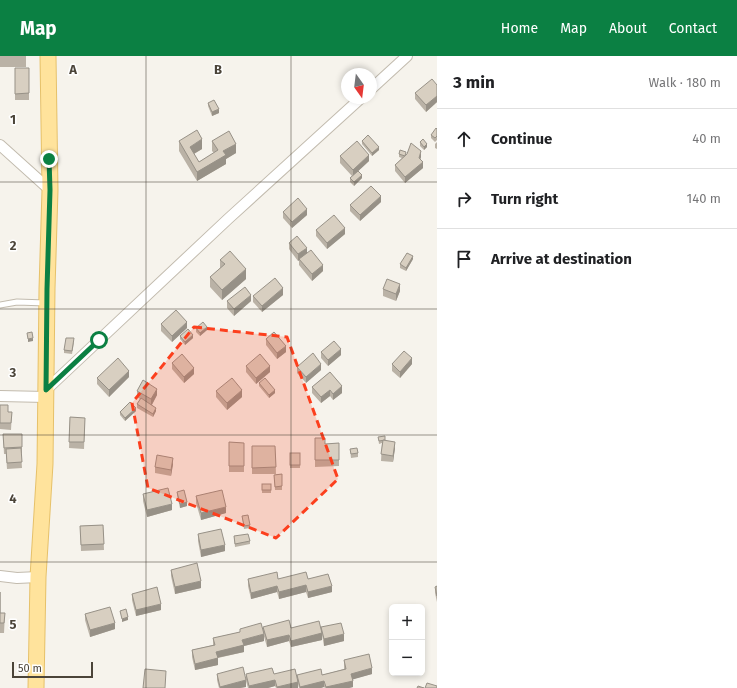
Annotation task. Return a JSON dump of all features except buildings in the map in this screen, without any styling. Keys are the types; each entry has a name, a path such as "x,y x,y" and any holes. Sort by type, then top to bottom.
{"main road":[{"path":"36,688 38,577 45,464 50,190 48,56"}],"street":[{"path":"377,84 407,56"},
{"path":"0,396 46,393 228,219 354,104"},
{"path":"0,145 50,190"},
{"path":"0,576 17,578 38,577"}],"lane":[{"path":"0,305 17,302 47,303"}],"highlighted area":[{"path":"194,327 287,337 338,479 276,538 148,488 132,403"}],"route":[{"path":"49,159 50,190 46,390 99,340"}]}
